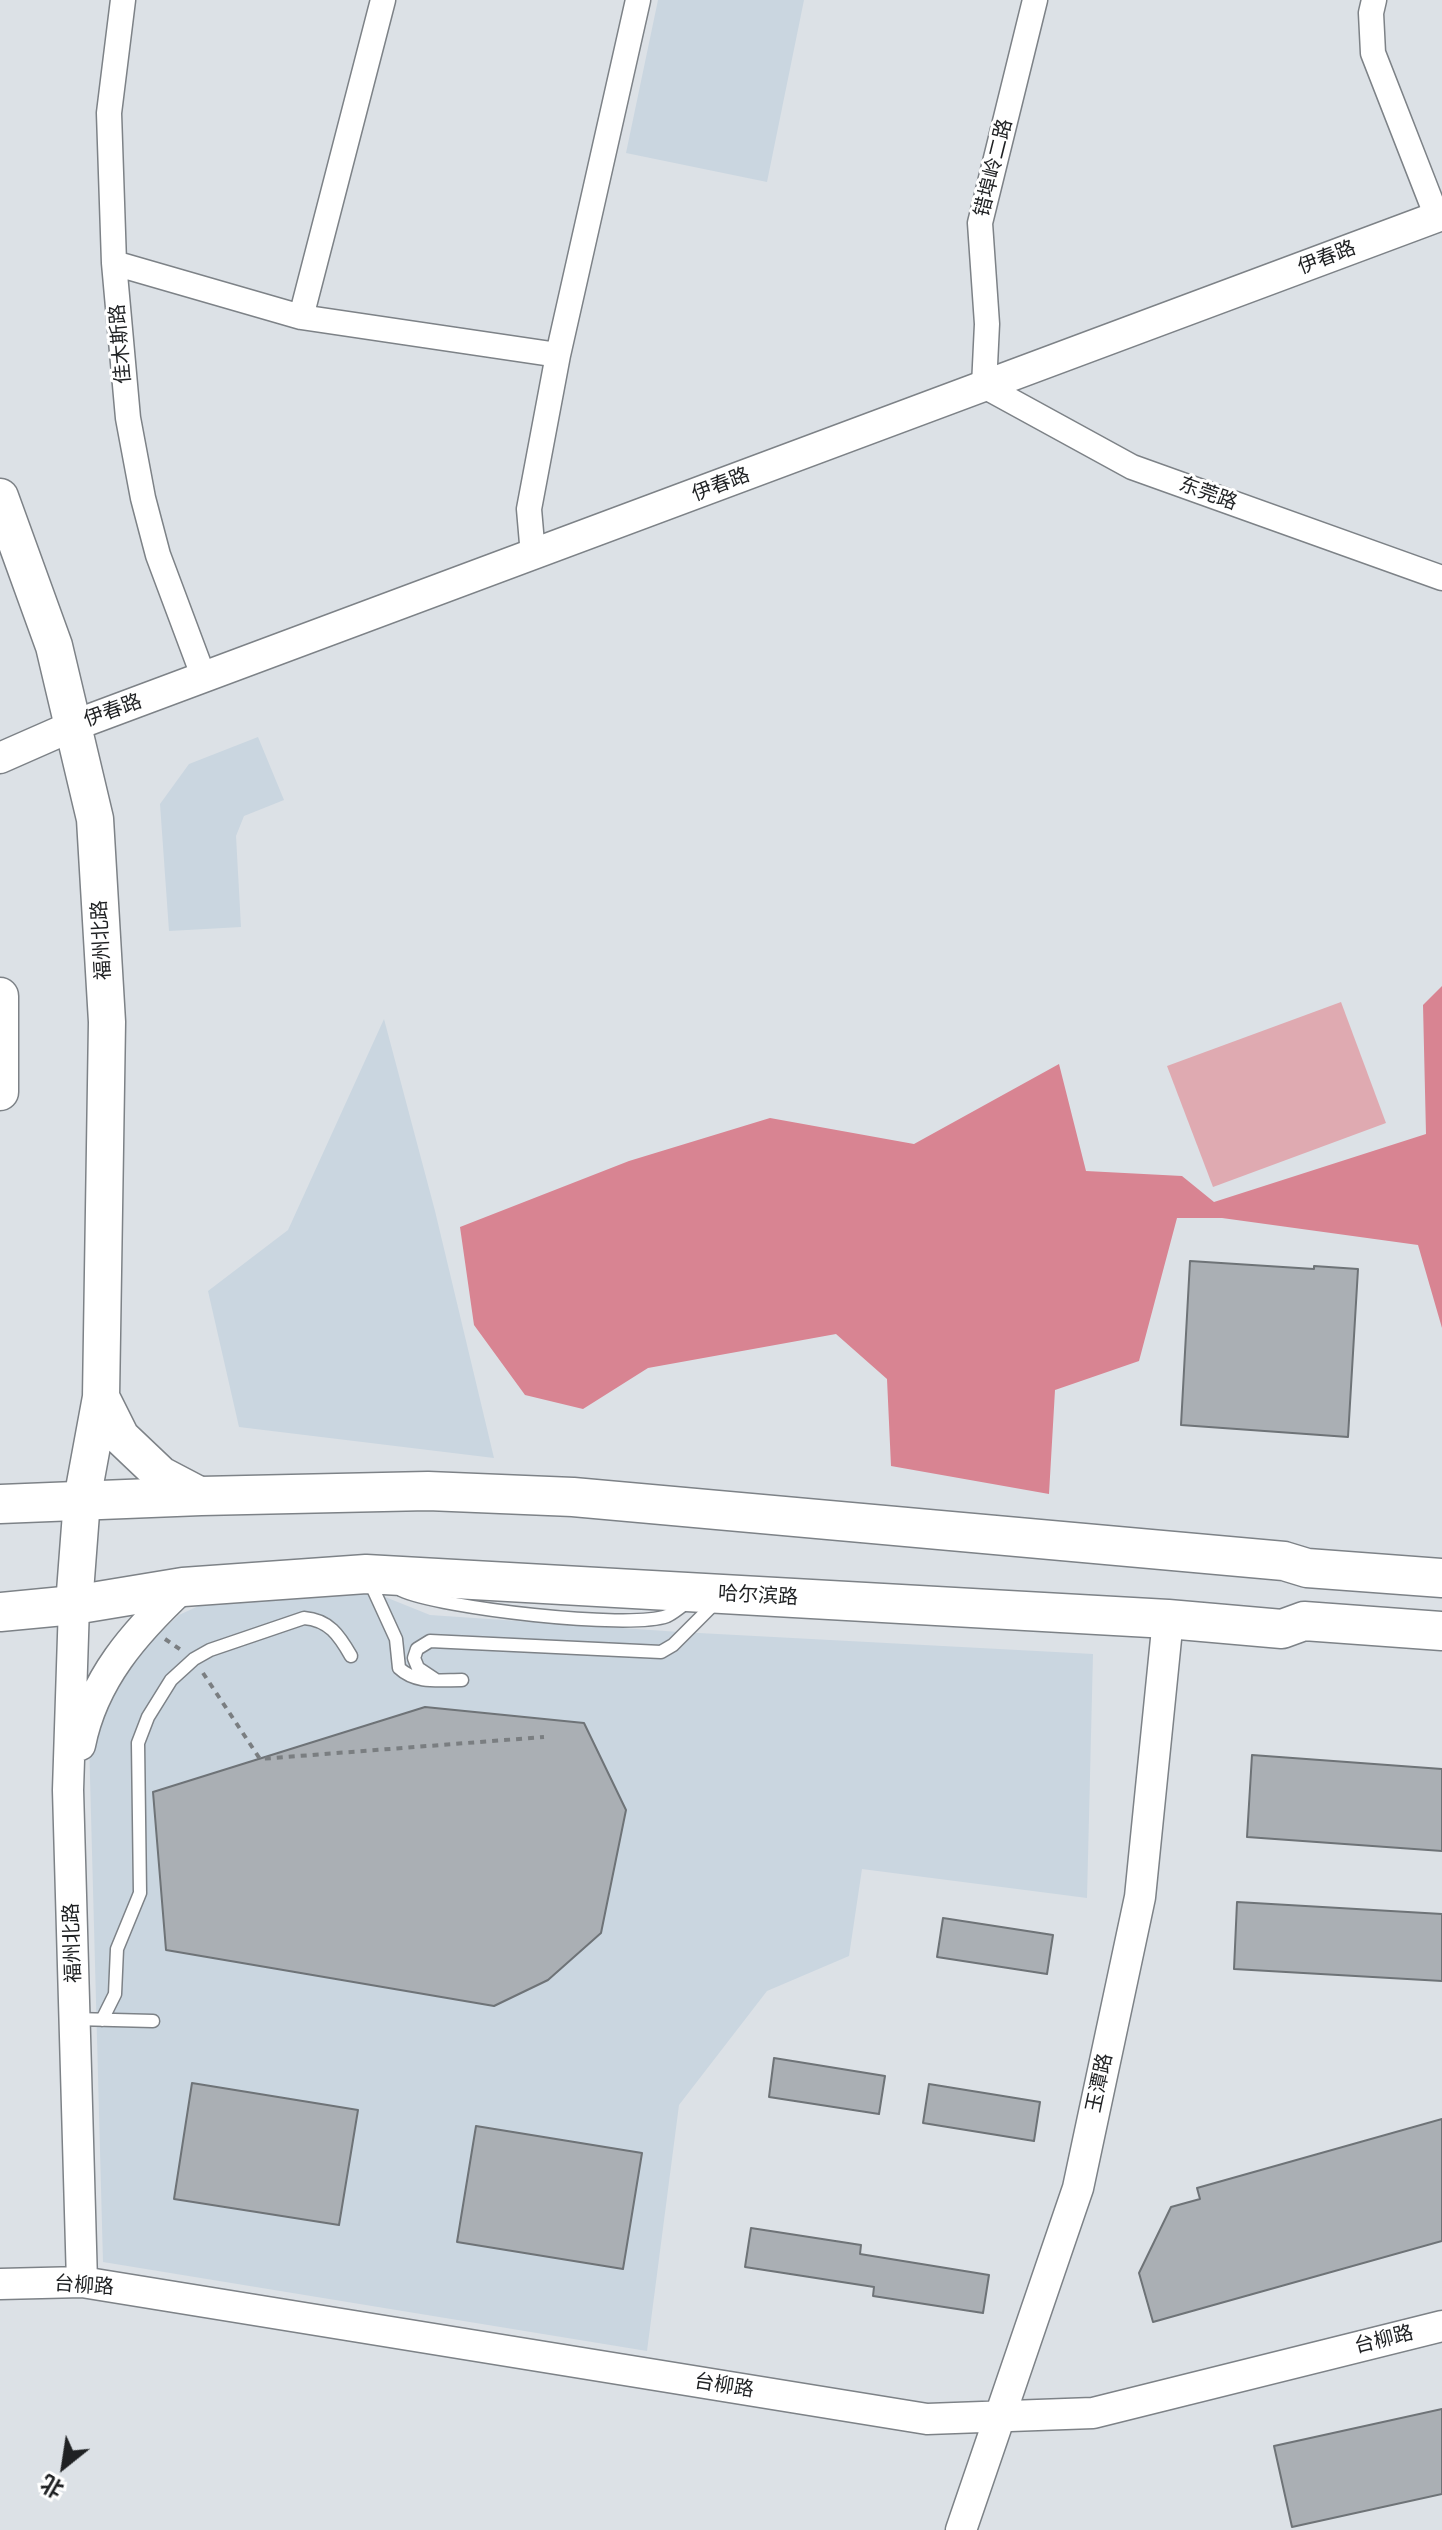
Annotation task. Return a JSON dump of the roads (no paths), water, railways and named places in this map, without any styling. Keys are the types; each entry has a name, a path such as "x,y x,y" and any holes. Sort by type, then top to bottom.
{"highway":[{"path":"0,1504 428,1491 573,1497 1284,1561 1307,1568 1442,1578"},
{"name":"哈尔滨路","path":"0,1612 74,1605 183,1587 366,1574 1168,1619 1282,1629 1304,1621 1442,1631"}],"main road":[{"name":"福州北路","path":"0,497 54,646 95,819 107,1022 101,1397 82,1500 74,1605"},
{"path":"0,996 0,1092"},
{"path":"101,1397 121,1437 161,1475 201,1496"}],"street":[{"name":"佳木斯路","path":"123,0 109,113 114,263 128,418 143,498 158,555 204,678"},
{"path":"301,317 383,0"},
{"path":"533,555 529,509 558,355 638,0"},
{"name":"错埠岭二路","path":"984,386 987,324 980,223 1035,0"},
{"path":"1374,0 1371,13 1373,53 1439,216"},
{"name":"伊春路","path":"0,758 75,725 1439,216"},
{"path":"114,263 301,317 558,355"},
{"name":"东莞路","path":"984,386 1132,467 1442,578"},
{"path":"68,1790 85,1719 106,1675 143,1624 183,1587"},
{"name":"福州北路","path":"74,1605 68,1790 89,2020 82,2282"},
{"name":"玉潭路","path":"961,2530 1078,2188 1140,1897 1168,1619"},
{"name":"台柳路","path":"0,2284 82,2282 927,2419 1093,2413 1442,2326"}],"lane":[{"path":"366,1574 396,1639 399,1668 408,1677 462,1680"},
{"path":"436,1680 418,1668 414,1658 417,1649 430,1641 661,1652 673,1645 712,1593"},
{"path":"89,2020 115,1994 117,1949 140,1893 138,1743 148,1717 171,1680 194,1659 210,1650 304,1618 317,1619 333,1628 351,1656"},
{"path":"89,2020 153,2021"}]}
